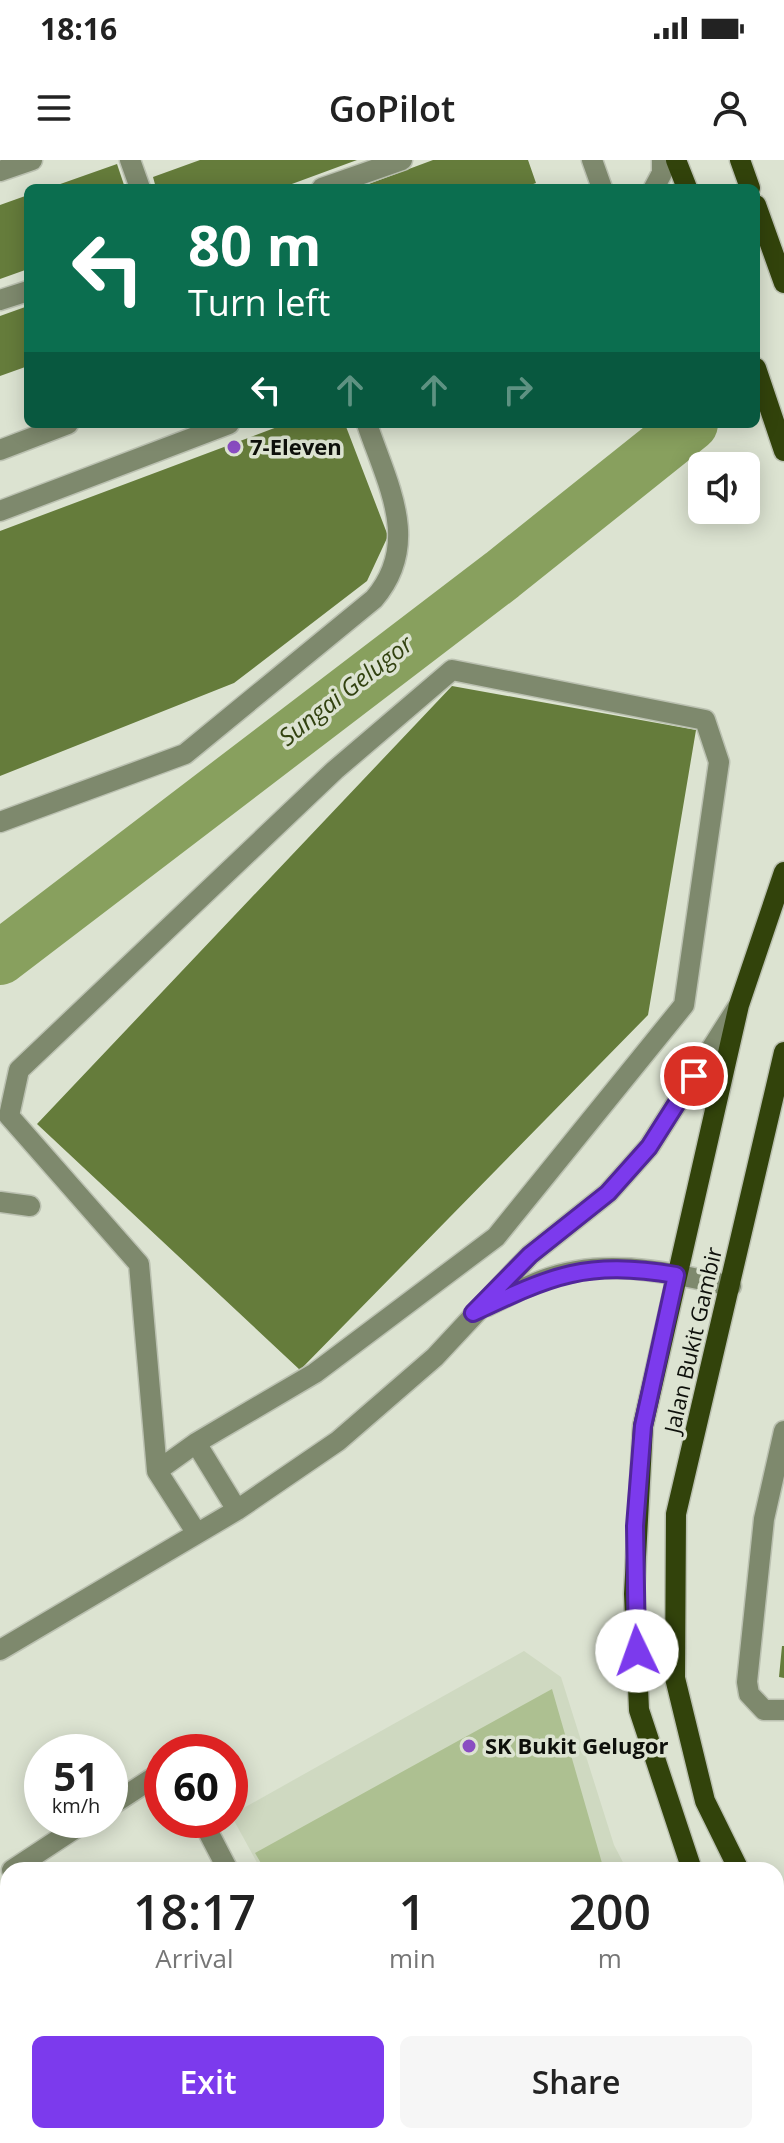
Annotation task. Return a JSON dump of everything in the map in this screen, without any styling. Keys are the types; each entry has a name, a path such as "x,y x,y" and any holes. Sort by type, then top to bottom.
{"main road":[{"path":"676,160 685,184"},
{"path":"740,160 749,184"},
{"path":"760,216 784,283"},
{"path":"760,380 784,451"},
{"name":"Jalan Bukit Gambir","path":"689,1862 639,1710 634,1594 643,1426 739,1005 784,872"},
{"name":"Jalan Bukit Gambir","path":"735,1862 705,1801 675,1678 676,1514 784,1052"}],"street":[{"path":"0,171 32,160"},
{"path":"130,160 139,184"},
{"path":"333,184 402,160"},
{"path":"592,160 601,184"},
{"path":"656,184 662,173 662,160"},
{"path":"0,300 24,292"},
{"path":"0,450 58,428"},
{"path":"0,511 218,428"},
{"path":"0,822 185,754 374,599 392,570 400,528 368,428"},
{"path":"157,1471 196,1443 315,1373 496,1237 684,1005 719,762 705,720 452,670 335,770 19,1070 9,1116 139,1264 157,1471 196,1532"},
{"path":"0,1650 237,1510 338,1441 435,1357 530,1255 608,1193 649,1147 739,1005"},
{"path":"0,1202 30,1206"},
{"path":"473,1313 545,1279 593,1269 627,1267 731,1286"},
{"path":"784,1431 764,1519 747,1682 749,1694 764,1710 784,1710"},
{"path":"196,1443 237,1510"},
{"path":"23,1862 60,1838"},
{"path":"211,1838 224,1862"}],"shaded area":[{"name":"SK Bukit Gelugor","path":"524,1651 561,1677 614,1845 623,1862 257,1862 244,1838 248,1838 248,1805"}],"green space":[{"path":"552,1689 602,1862 260,1862 255,1853"}],"building":[{"path":"200,160 357,160 292,184 155,184 153,177"},
{"path":"433,160 528,160 536,183 533,184 369,184"},
{"path":"117,164 124,184 60,184"},
{"path":"24,196 24,270 0,279 0,205"},
{"path":"24,307 24,367 0,376 0,316"},
{"path":"274,428 347,428 388,536 367,581 234,683 0,776 0,531"},
{"path":"452,686 696,730 648,1015 300,1370 37,1124"},
{"path":"784,1646 784,1678 779,1677"}],"waterway":[{"name":"Sungai Gelugor","path":"0,958 502,575 686,428"}],"place":[{"name":"7-Eleven","path":"234,447"},
{"name":"SK Bukit Gelugor","path":"469,1746"}],"route":[{"path":"637,1651 635,1526 643,1426 676,1275 627,1267 593,1269 545,1279 473,1313 530,1255 608,1193 649,1147 694,1076"}]}
